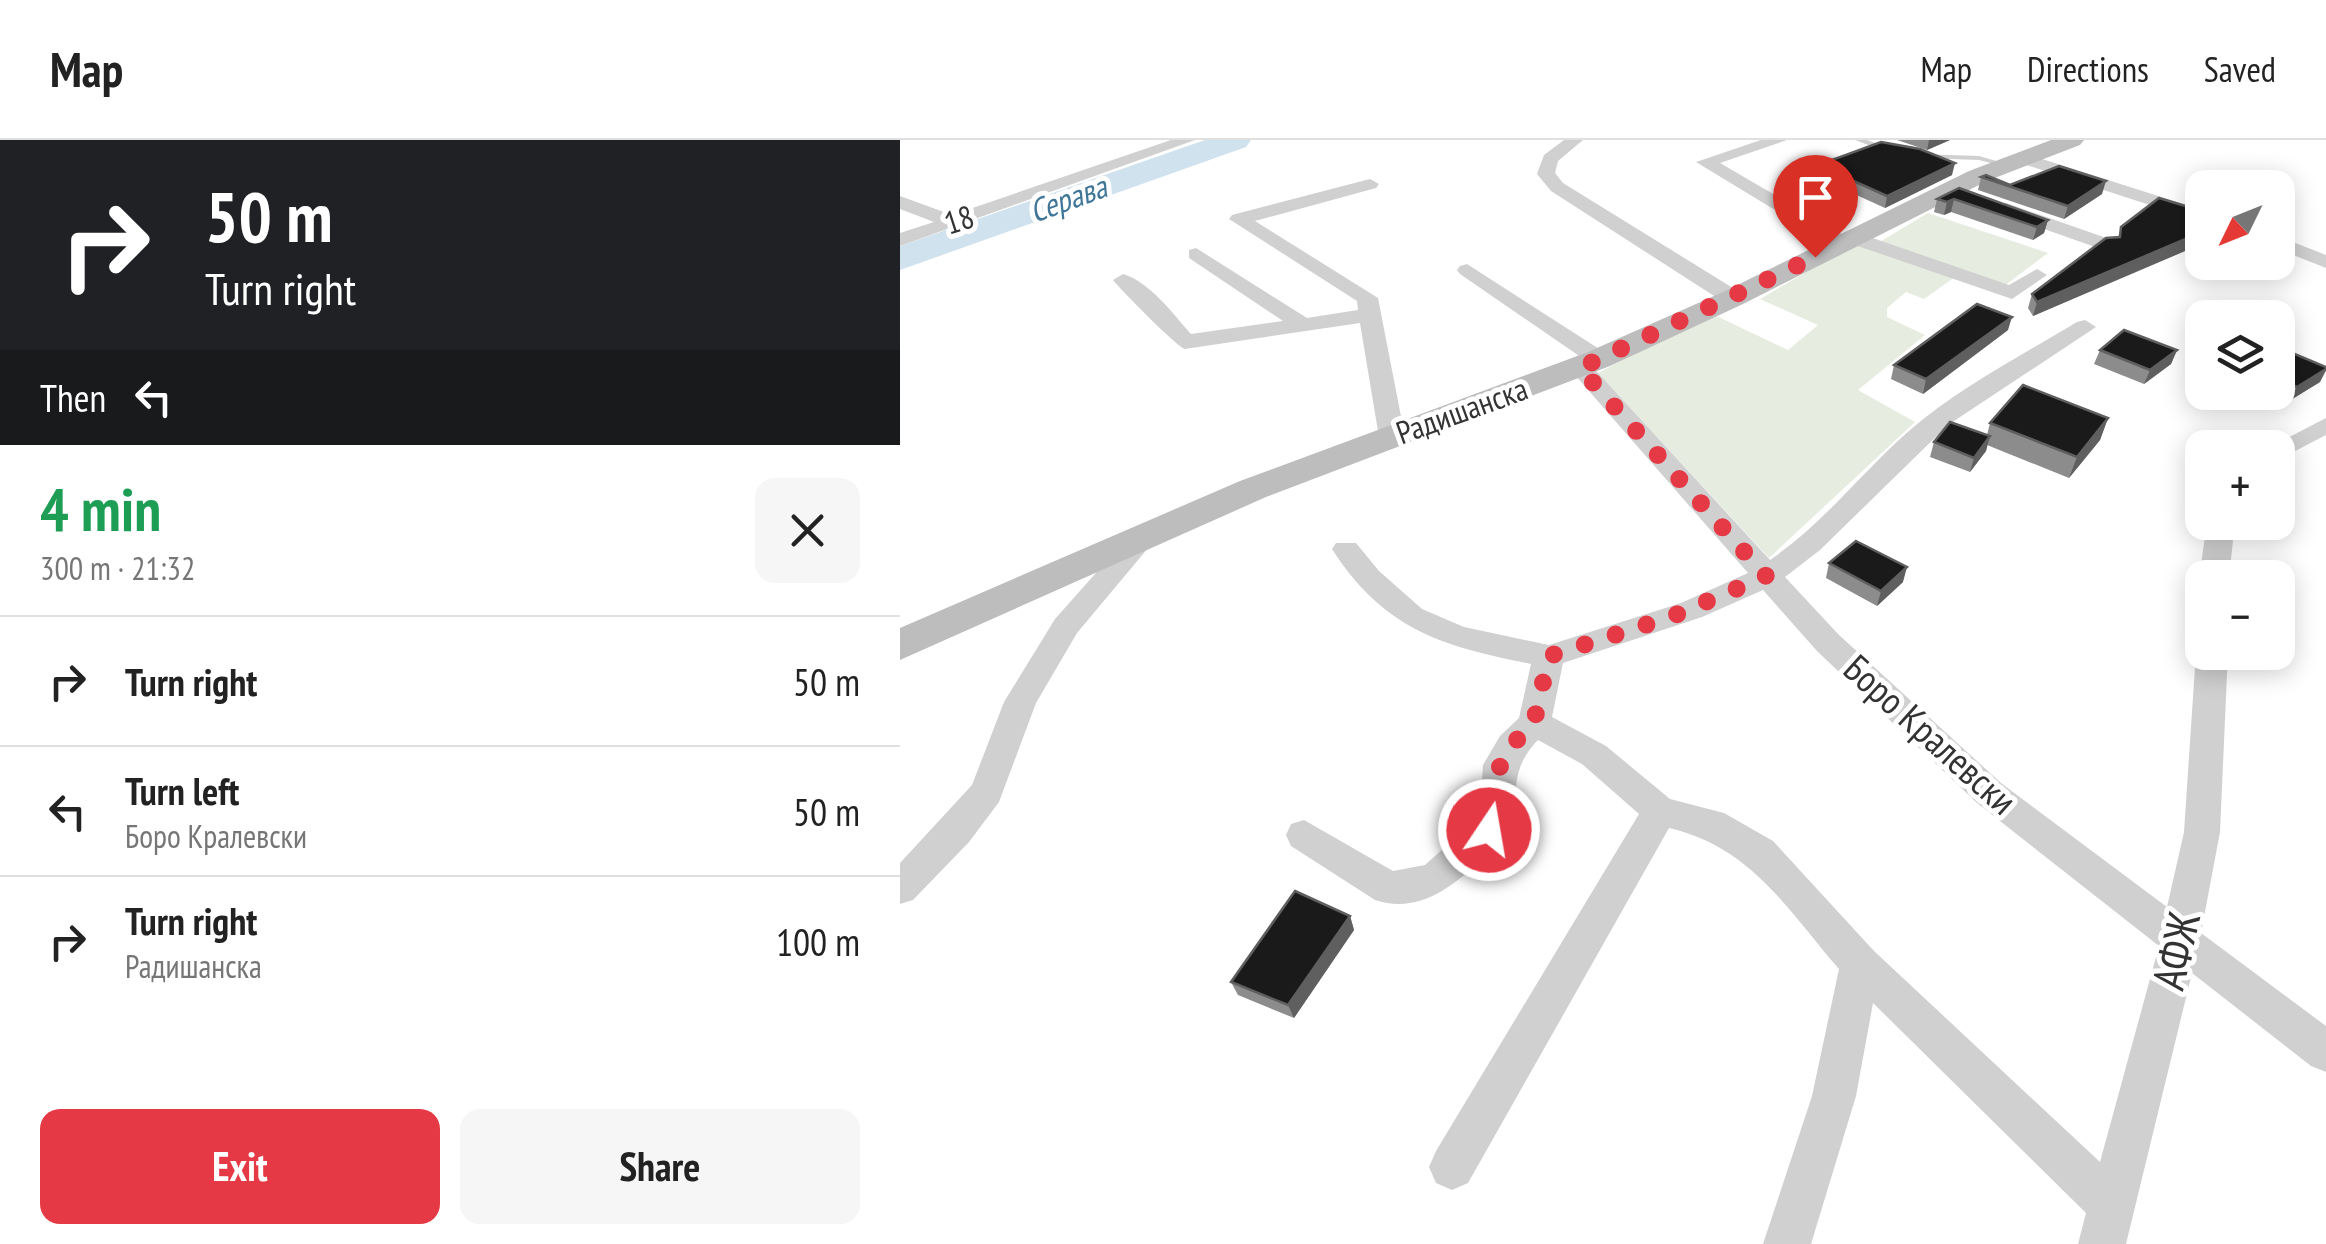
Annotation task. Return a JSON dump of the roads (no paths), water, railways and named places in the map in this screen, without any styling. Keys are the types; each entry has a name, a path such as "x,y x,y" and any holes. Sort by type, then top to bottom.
{"street":[{"name":"18","path":"902,238 1187,140"},
{"path":"1575,140 1550,159 1546,174 1557,187 1733,298"},
{"path":"1779,140 1704,162 1848,240 2012,293 2037,275"},
{"name":"Радишанска","path":"900,645 1307,467 1589,363 1733,298 1951,189 2072,140"},
{"path":"2014,162 2185,211"},
{"path":"1370,184 1239,219 1366,298 1392,437"},
{"path":"1951,189 2106,244"},
{"path":"900,202 952,222"},
{"path":"2295,249 2326,262"},
{"path":"1196,254 1302,324"},
{"name":"Боро Кралевски","path":"1467,270 1589,363 1766,576 1828,643 1990,793 2326,1052"},
{"path":"1124,280 1157,308 1185,342 1370,315"},
{"path":"1346,549 1372,586 1409,618 1448,635 1549,656 1673,616 1766,576 1802,551 1923,433 2085,327"},
{"path":"2295,442 2326,425"},
{"path":"900,888 956,831 986,792 1020,702 1066,626 1146,536"},
{"path":"1304,835 1388,888 1417,886 1438,876 1489,830 1499,798 1500,766 1512,745 1534,722 1549,656"},
{"name":"АФЖ","path":"2108,1225 2180,940 2202,832 2211,670"},
{"path":"1534,722 1594,755 1660,811 1711,823 1760,852 1860,964 2108,1225"},
{"path":"1452,1168 1660,811"},
{"path":"1787,1244 1834,1096 1860,964"}],"lane":[{"path":"1859,140 1909,155 2014,162"}],"waterway":[{"name":"Серава","path":"900,259 1235,140"}]}
